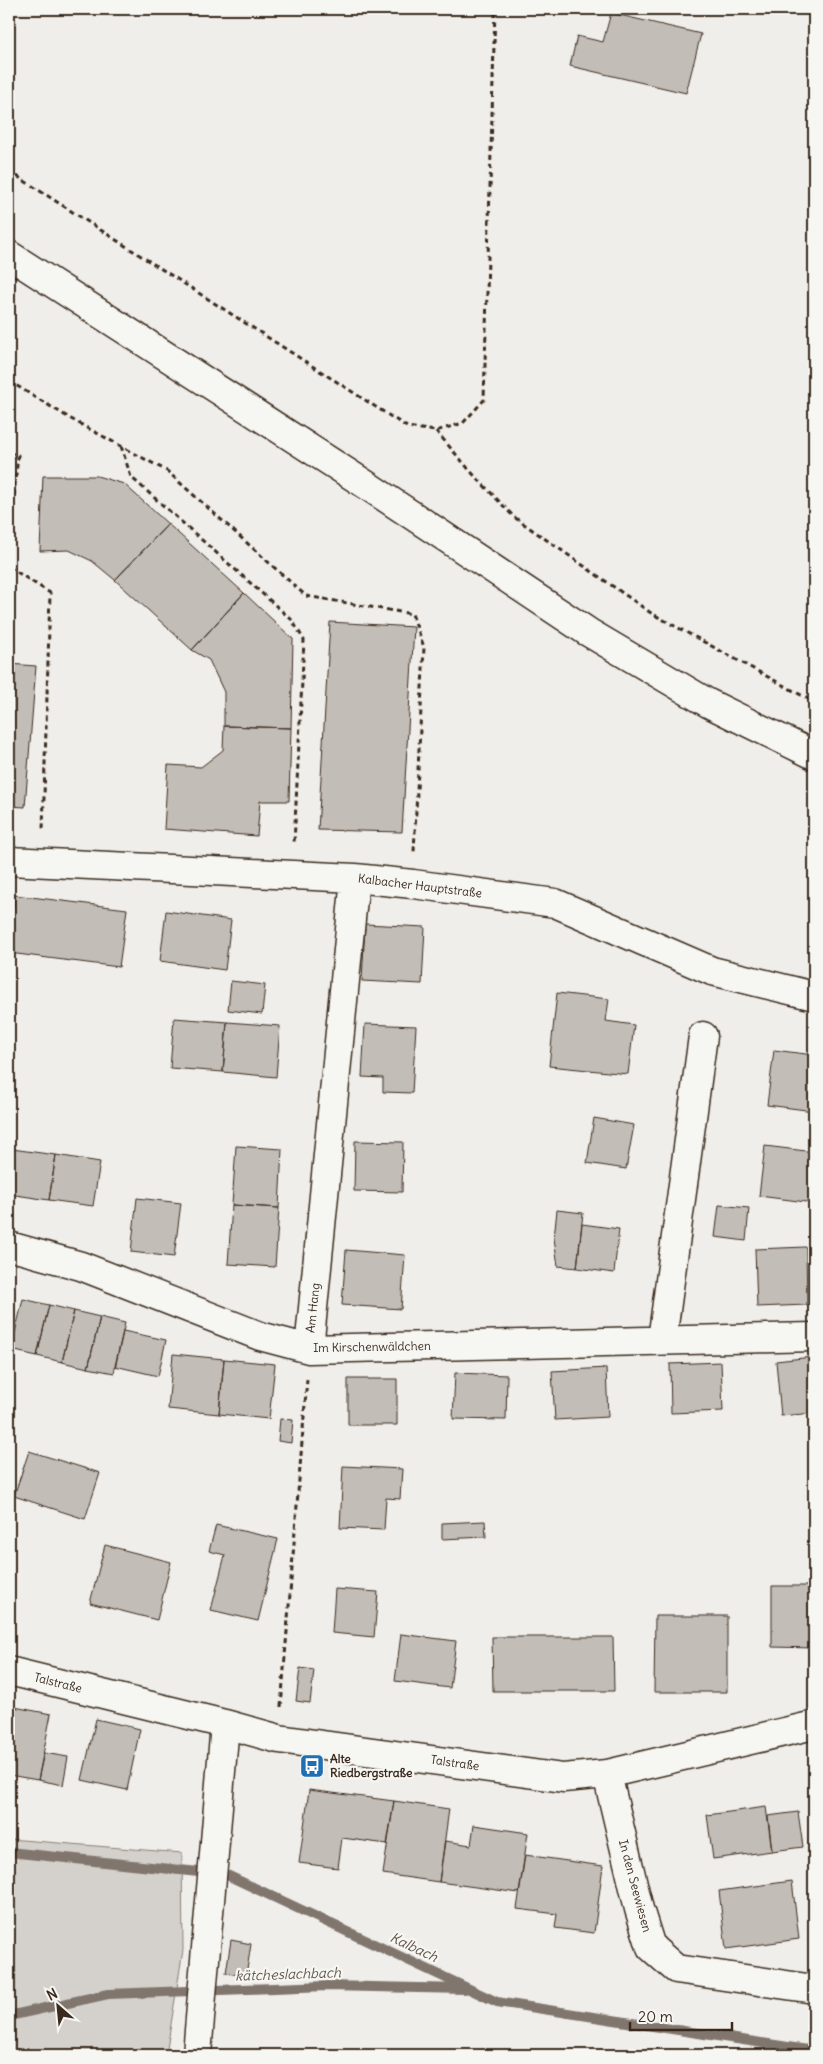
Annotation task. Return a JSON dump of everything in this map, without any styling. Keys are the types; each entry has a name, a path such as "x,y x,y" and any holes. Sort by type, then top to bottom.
{"street":[{"path":"9,255 352,475 588,632 708,703 814,755"},
{"name":"Kalbacher Hauptstraße","path":"9,861 355,878 555,903 712,971 814,996"},
{"name":"Am Hang","path":"309,1349 355,878"},
{"path":"662,1340 703,1036"},
{"name":"Im Kirschenwäldchen","path":"9,1246 81,1266 260,1336 309,1349 814,1338"},
{"name":"Talstraße","path":"9,1671 279,1739 563,1778 607,1774 814,1726"},
{"path":"197,2054 212,1856 225,1724"},
{"name":"In den Seewiesen","path":"607,1774 639,1909 651,1947 676,1969 814,1989"}],"path":[{"path":"9,172 407,427 436,431 463,422 484,400 495,9"},
{"path":"9,381 71,419 168,471 306,596 412,614 424,647 413,884"},
{"path":"436,431 514,517 651,614 814,702"},
{"path":"121,446 131,477 292,620 304,640 293,874"},
{"path":"9,454 18,455 9,545"},
{"path":"9,567 50,593 42,862"},
{"name":"Am Hang","path":"279,1739 309,1349"}],"shaded area":[{"path":"9,1839 182,1853 183,1950 166,2055 9,2055"}],"building":[{"path":"611,13 701,34 686,93 570,66 577,36 603,42"},
{"path":"43,476 97,476 124,484 168,524 115,580 92,561 69,550 40,551"},
{"path":"168,524 244,593 192,650 115,580"},
{"path":"244,593 293,639 291,728 224,726 224,692 209,660 192,650"},
{"path":"330,622 414,627 402,832 318,830"},
{"path":"9,664 36,666 25,807 9,806"},
{"path":"224,726 291,728 289,801 260,801 257,836 164,829 168,765 201,767 223,750"},
{"path":"15,895 127,909 119,967 9,953"},
{"path":"9,903 14,904 9,941"},
{"path":"166,911 231,920 225,970 160,961"},
{"path":"365,924 425,927 422,984 362,981"},
{"path":"231,981 265,985 262,1014 228,1010"},
{"path":"557,993 609,999 606,1021 634,1025 628,1074 549,1066"},
{"path":"174,1018 227,1022 223,1072 170,1068"},
{"path":"227,1022 280,1026 276,1077 223,1072"},
{"path":"365,1024 416,1026 412,1093 383,1092 383,1078 362,1077"},
{"path":"774,1050 814,1055 814,1111 767,1105"},
{"path":"594,1118 634,1125 626,1169 587,1163"},
{"path":"355,1141 403,1142 402,1192 354,1191"},
{"path":"236,1146 282,1149 279,1208 232,1205"},
{"path":"765,1146 814,1152 814,1203 759,1196"},
{"path":"12,1149 56,1155 49,1200 9,1194 9,1169"},
{"path":"56,1155 100,1162 93,1206 49,1200"},
{"path":"137,1198 181,1203 174,1257 131,1252"},
{"path":"232,1205 279,1208 275,1267 228,1264"},
{"path":"719,1205 749,1208 746,1241 715,1237"},
{"path":"557,1210 583,1213 577,1268 558,1266 554,1238"},
{"path":"582,1224 619,1229 614,1273 577,1268"},
{"path":"806,1247 807,1305 757,1307 755,1249"},
{"path":"346,1250 405,1255 401,1309 342,1305"},
{"path":"23,1299 49,1305 37,1356 11,1350"},
{"path":"49,1305 74,1311 62,1362 37,1356"},
{"path":"74,1311 100,1317 88,1368 62,1362"},
{"path":"100,1317 125,1323 114,1373 88,1368"},
{"path":"123,1331 166,1340 158,1376 115,1366"},
{"path":"173,1354 224,1359 219,1414 168,1409"},
{"path":"812,1357 814,1413 781,1416 776,1361"},
{"path":"224,1359 275,1364 269,1419 219,1414"},
{"path":"721,1362 723,1411 671,1413 670,1364"},
{"path":"606,1368 608,1417 555,1420 552,1371"},
{"path":"455,1373 507,1375 506,1420 453,1419"},
{"path":"348,1379 397,1379 397,1425 348,1425"},
{"path":"280,1419 293,1420 291,1443 278,1441"},
{"path":"29,1451 100,1473 85,1519 14,1496"},
{"path":"343,1466 402,1469 400,1499 386,1498 384,1530 340,1528"},
{"path":"485,1521 486,1537 442,1539 442,1523"},
{"path":"216,1525 278,1539 258,1621 211,1610 225,1555 209,1551"},
{"path":"105,1545 171,1562 157,1620 90,1603"},
{"path":"772,1586 814,1586 814,1648 772,1647"},
{"path":"335,1589 378,1592 374,1637 332,1633"},
{"path":"655,1616 727,1616 727,1692 654,1692"},
{"path":"401,1634 456,1641 450,1688 395,1681"},
{"path":"492,1637 613,1637 614,1691 493,1691"},
{"path":"300,1668 314,1670 310,1703 296,1701"},
{"path":"9,1706 51,1714 38,1780 9,1775"},
{"path":"96,1719 140,1729 127,1790 82,1780"},
{"path":"44,1753 68,1757 63,1785 38,1780"},
{"path":"309,1790 394,1801 387,1844 342,1838 338,1868 299,1863"},
{"path":"394,1801 449,1809 439,1882 383,1874"},
{"path":"766,1807 772,1851 713,1859 707,1815"},
{"path":"798,1812 803,1847 772,1851 768,1816"},
{"path":"474,1825 528,1833 519,1893 439,1882 445,1841 471,1845"},
{"path":"525,1855 603,1866 594,1933 555,1928 557,1914 517,1909"},
{"path":"792,1881 799,1939 726,1949 719,1891"},
{"path":"231,1940 251,1944 246,1976 226,1973"}],"waterway":[{"name":"Kalbach","path":"9,1852 227,1875 497,2002 814,2051"},
{"name":"kätcheslachbach","path":"9,2016 108,1994 327,1986 465,1989"}],"place":[{"name":"Alte Riedbergstraße","path":"312,1766"}]}
